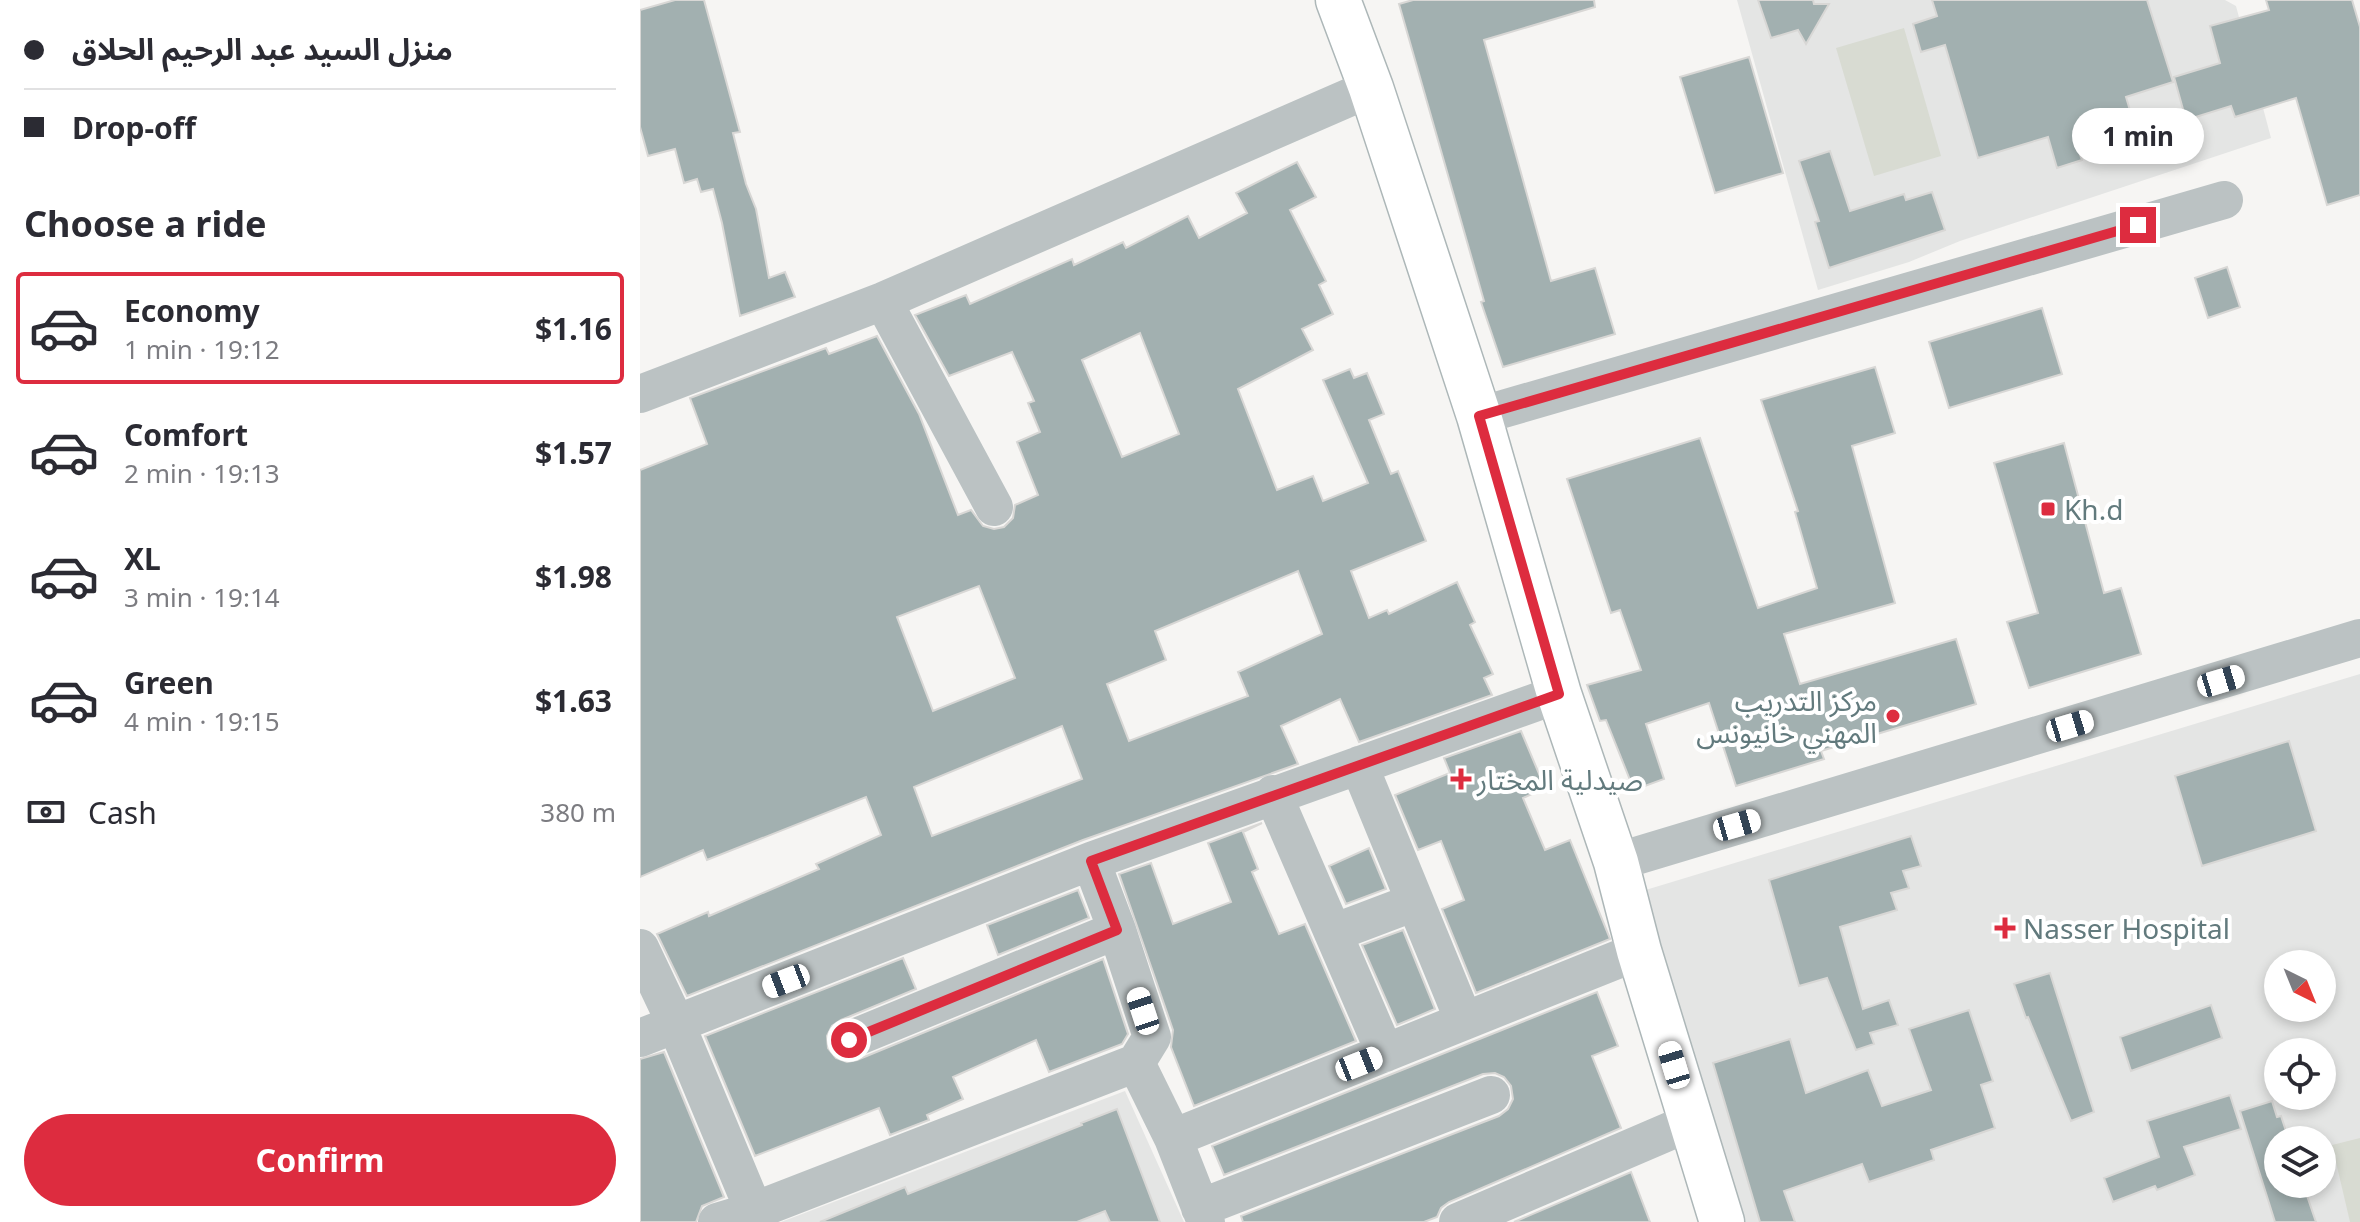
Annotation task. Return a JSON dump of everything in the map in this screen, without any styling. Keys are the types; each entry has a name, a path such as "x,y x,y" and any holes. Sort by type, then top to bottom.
{"street":[{"path":"1338,0 1371,88 1479,416 1559,694 1616,862 1639,951 1722,1222"},
{"path":"640,394 883,301 1371,88"},
{"path":"1479,416 2224,200"},
{"path":"883,301 994,507"},
{"path":"1616,862 2360,638"},
{"path":"640,1038 1091,861 1559,694"},
{"path":"1359,765 1464,1021"},
{"path":"1273,794 1385,1053"},
{"path":"717,1222 754,1211 1136,1063 1152,1037 1091,861"},
{"path":"1333,933 1415,902"},
{"path":"849,1040 1117,930"},
{"path":"640,948 676,1024 754,1211"},
{"path":"1173,1138 1639,951"},
{"path":"1136,1063 1173,1138 1203,1215 1491,1095"},
{"path":"1458,1222 1691,1122"}],"shaded area":[{"path":"1737,0 2225,0 2236,6 2271,138 1960,241 1909,262 1818,290"},
{"path":"1904,28 1941,156 1874,176 1836,48"},
{"name":"Nasser Hospital","path":"2360,674 2360,1222 1742,1222 1639,892"},
{"path":"1125,1091 1184,1222 781,1222"},
{"path":"2360,1138 2360,1222 2350,1222 2336,1162 2336,1144"}],"building":[{"path":"675,0 704,0 740,132 733,133 756,209 769,278 785,272 795,297 740,316 713,189 701,192 697,179 684,183 675,149 648,156 640,127 640,10"},
{"path":"1413,0 1594,0 1595,7 1484,40 1551,281 1595,268 1615,334 1503,367 1481,302 1484,301 1399,4"},
{"path":"1758,0 1813,0 1814,4 1829,4 1806,44 1798,30 1771,38"},
{"path":"1932,0 2147,0 2173,82 2126,97 2137,134 2079,152 2082,160 2057,168 2048,137 1978,158 1945,45 1921,52 1913,24 1937,16"},
{"path":"2266,0 2352,0 2360,27 2360,195 2327,205 2296,98 2235,117 2231,106 2186,120 2174,77 2220,63 2210,26 2269,10"},
{"path":"1749,57 1783,173 1715,193 1680,77"},
{"path":"1830,151 1850,211 1904,194 1906,200 1932,192 1945,230 1829,268 1815,222 1819,221 1799,161"},
{"path":"1297,162 1316,197 1290,210 1326,281 1319,285 1333,314 1302,329 1313,350 1238,389 1277,490 1313,476 1323,501 1368,483 1323,380 1350,369 1354,378 1367,373 1384,414 1369,420 1391,474 1398,471 1426,541 1351,571 1369,618 1387,610 1389,614 1457,582 1475,622 1470,625 1493,674 1484,678 1492,695 1359,742 1340,699 1281,726 1298,764 1083,840 687,996 657,934 708,912 709,916 819,869 816,864 881,835 866,797 707,860 703,850 640,877 640,470 707,444 690,398 826,348 829,354 877,336 919,414 958,515 971,510 983,526 994,529 1004,527 1013,518 1015,505 1038,495 1017,442 1040,432 1028,403 1034,401 1012,352 949,376 915,315 966,295 970,304 1072,259 1074,265 1123,242 1126,248 1188,216 1199,238 1247,213 1236,193","holes":["1140,333 1179,434 1122,457 1082,360","1298,571 1322,634 1238,672 1248,696 1129,741 1107,684 1166,660 1155,631","979,586 1015,678 933,711 897,617","1062,726 1082,779 932,836 914,787"]},
{"path":"2227,267 2240,307 2208,318 2195,278"},
{"path":"2042,308 2062,374 1949,408 1929,342"},
{"path":"1875,367 1895,433 1852,446 1895,603 1784,634 1800,684 1956,639 1976,704 1821,751 1824,759 1736,786 1709,703 1646,724 1664,779 1634,790 1606,720 1600,721 1587,685 1641,670 1620,610 1611,613 1567,479 1700,438 1758,608 1817,588 1795,512 1798,511 1761,400"},
{"path":"2064,443 2104,593 2121,588 2141,654 2029,688 2007,622 2038,613 1994,463"},
{"path":"1521,731 1545,788 1523,798 1545,850 1570,840 1610,939 1476,993 1442,909 1464,900 1441,841 1418,850 1395,795 1450,773 1444,758"},
{"path":"2289,741 2316,831 2202,866 2175,776"},
{"path":"1262,823 1243,832 1258,869 1252,872 1279,934 1305,924 1356,1041 1194,1106 1171,1047 1173,1030 1119,874 1151,863 1173,924 1231,902 1208,843"},
{"path":"1911,836 1921,866 1903,871 1909,888 1891,893 1897,910 1840,927 1863,1009 1889,1000 1898,1025 1870,1033 1874,1044 1856,1050 1827,978 1799,986 1769,880"},
{"path":"1369,848 1386,889 1346,904 1329,866"},
{"path":"1078,890 1089,918 998,955 987,925"},
{"path":"1403,930 1435,1009 1397,1025 1362,945"},
{"path":"903,958 916,989 832,1026 827,1036 828,1048 836,1058 847,1062 857,1060 1103,959 1128,1034 1122,1044 1049,1072 1036,1040 953,1077 963,1099 927,1115 929,1120 890,1135 879,1108 755,1156 705,1036"},
{"path":"2050,973 2094,1112 2071,1121 2014,984"},
{"path":"1597,992 1618,1046 1592,1056 1621,1128 1449,1202 1441,1208 1437,1217 1424,1222 1243,1222 1241,1216 1499,1116 1508,1109 1513,1099 1511,1086 1504,1077 1495,1073 1483,1074 1224,1175 1212,1146"},
{"path":"2211,1005 2222,1038 2131,1071 2120,1037"},
{"path":"1969,1010 1993,1081 1981,1085 1995,1128 1931,1150 1934,1160 1869,1182 1862,1164 1784,1191 1795,1222 1760,1222 1713,1063 1790,1039 1806,1093 1868,1070 1882,1106 1931,1090 1909,1029"},
{"path":"664,1052 724,1197 702,1206 696,1222 640,1222 640,1059"},
{"path":"2230,1095 2241,1129 2184,1147 2195,1175 2113,1202 2104,1178 2159,1157 2147,1121"},
{"path":"2264,1104 2264,1110 2275,1110 2284,1126 2264,1126 2264,1187 2240,1111"},
{"path":"1117,1109 1160,1222 1110,1222 1105,1211 1077,1222 820,1222 905,1187 908,1194"},
{"path":"1631,1172 1650,1222 1514,1222"},
{"path":"2267,1198 2308,1198 2316,1222 2275,1222"}],"place":[{"name":"Kh.d","path":"2048,509"},
{"name":"مركز التدريب المهني خانيونس","path":"1893,716"},
{"name":"صيدلية المختار","path":"1461,779"},
{"name":"Nasser Hospital","path":"2005,928"}],"route":[{"path":"849,1040 1117,930 1091,861 1559,694 1479,416 2138,225"}]}
